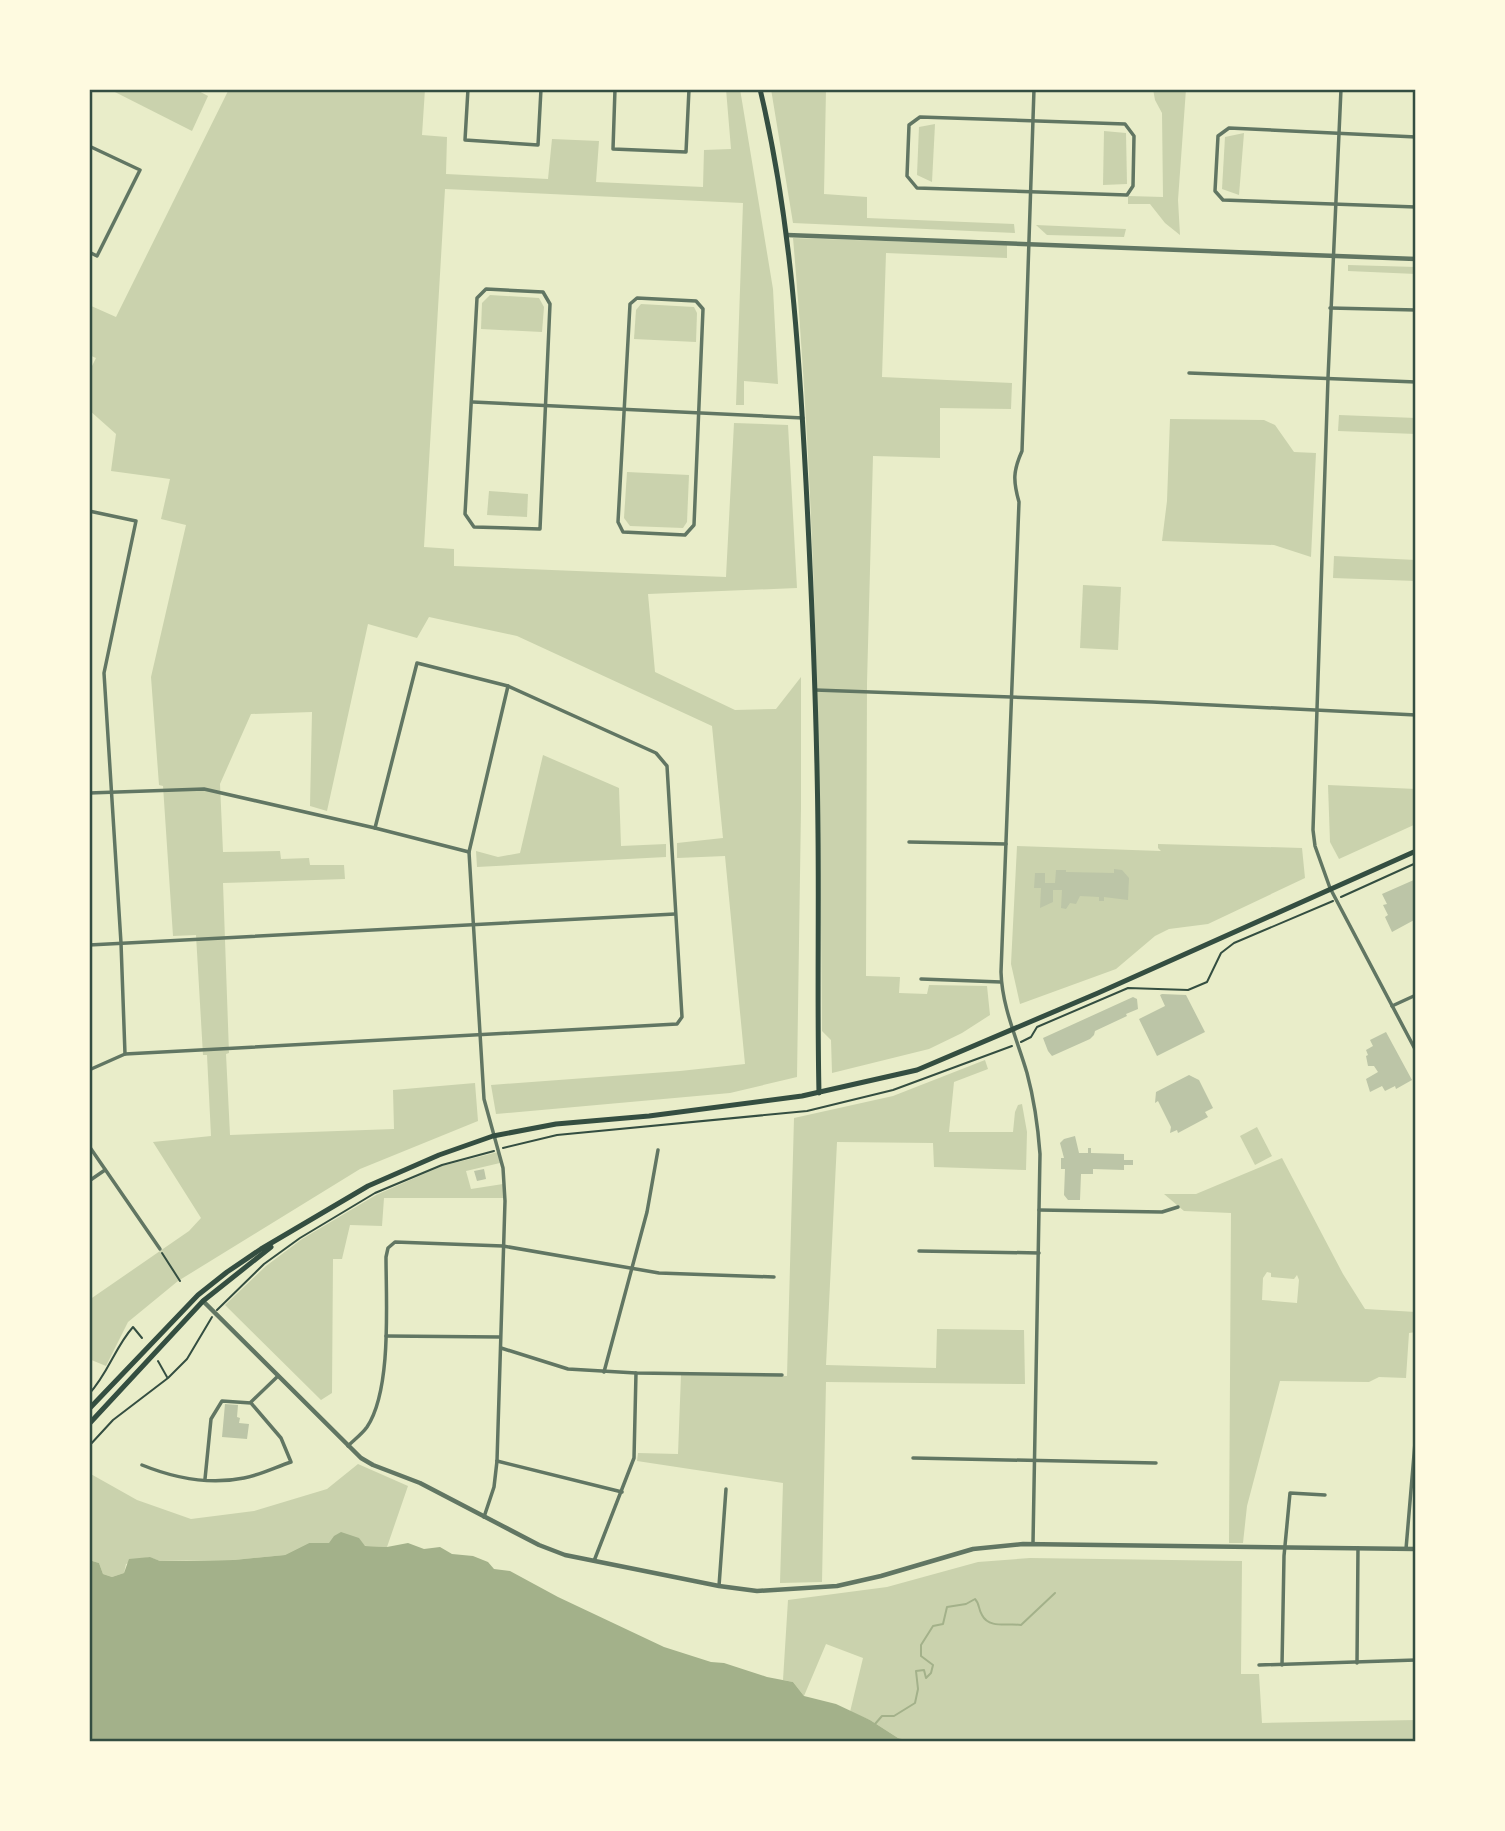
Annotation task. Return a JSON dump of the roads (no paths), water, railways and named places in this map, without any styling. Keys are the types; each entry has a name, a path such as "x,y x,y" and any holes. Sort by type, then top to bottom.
{"main road":[{"path":"760,89 787,235 803,418 815,690 819,1093"},
{"path":"89,1409 200,1298 238,1264 368,1186 439,1155 493,1136 556,1124 737,1105 819,1093 917,1070 1416,851"},
{"path":"89,1424 200,1298"}],"street":[{"path":"468,89 465,140 538,145 541,89"},
{"path":"615,89 613,149 686,152 689,89"},
{"path":"1033,1543 1040,1154 1027,1073 1012,1029 1001,982 1019,502 1015,488 1015,467 1022,451 1034,89"},
{"path":"1341,89 1312,830 1330,888 1416,1051"},
{"path":"920,117 1033,122 1125,124 1134,136 1133,186 1127,195 917,188 907,176 909,125 920,117"},
{"path":"1416,137 1229,128 1217,136 1215,191 1223,200 1416,207"},
{"path":"89,146 139,170 97,256 89,252"},
{"path":"787,235 1416,259"},
{"path":"486,289 543,292 550,304 540,529 474,527 465,514 471,401 477,298 486,289"},
{"path":"637,298 696,300 703,309 694,525 685,536 623,532 618,522 623,408 630,304 637,298"},
{"path":"1331,308 1416,310"},
{"path":"1189,373 1416,382"},
{"path":"471,401 803,418"},
{"path":"89,512 136,521 104,673 121,943 125,1054"},
{"path":"89,1070 125,1054 677,1024 682,1017 667,766 656,753 508,686 417,663 375,828"},
{"path":"484,1517 494,1487 497,1461 505,1201 503,1168 484,1099 469,852 508,686"},
{"path":"815,690 1416,715"},
{"path":"89,793 204,789 469,852"},
{"path":"909,842 1006,844"},
{"path":"89,945 675,914"},
{"path":"920,979 1001,982"},
{"path":"1392,1006 1416,995"},
{"path":"89,1146 160,1249"},
{"path":"604,1372 648,1212 658,1150"},
{"path":"89,1181 105,1170"},
{"path":"1039,1210 1161,1212 1178,1207"},
{"path":"348,1446 366,1428 380,1384 386,1336 386,1257 388,1248 395,1242 503,1245 633,1270 774,1277"},
{"path":"919,1251 1040,1253"},
{"path":"200,1298 348,1446 373,1465 420,1483 539,1545 593,1563 757,1591 837,1586 973,1549 1033,1543 1416,1549"},
{"path":"386,1336 500,1337"},
{"path":"500,1348 568,1369 782,1375"},
{"path":"593,1563 622,1492 636,1448 636,1373"},
{"path":"205,1479 211,1419 222,1401 251,1402 277,1377"},
{"path":"142,1465 186,1479 205,1479 244,1478 291,1462 281,1438 251,1402"},
{"path":"1406,1549 1416,1431"},
{"path":"913,1458 1156,1463"},
{"path":"497,1461 622,1492"},
{"path":"719,1586 726,1489"},
{"path":"1282,1665 1285,1548 1290,1493 1325,1494"},
{"path":"1357,1663 1358,1548"},
{"path":"1259,1665 1416,1660"}],"waterway":[{"path":"875,1724 882,1716 894,1716 915,1703 918,1689 916,1671 924,1670 926,1678 933,1665 921,1656 921,1645 933,1626 943,1624 947,1607 966,1604 975,1599 982,1615 989,1622 1021,1625 1055,1593"}]}
